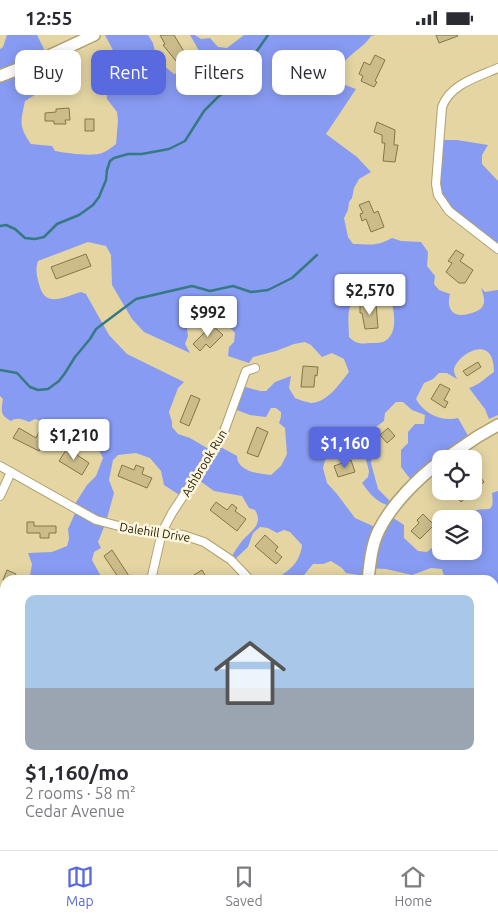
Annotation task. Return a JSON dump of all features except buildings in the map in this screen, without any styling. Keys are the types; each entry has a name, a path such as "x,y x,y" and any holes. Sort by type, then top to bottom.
{"street":[{"path":"0,76 36,62 94,35"},
{"path":"498,68 457,87 445,99 442,107 436,184 438,195 449,211 498,249"},
{"name":"Ashbrook Run","path":"162,532 172,513 222,437 246,371 255,368"},
{"path":"458,450 498,425"},
{"name":"Dalehill Drive","path":"0,466 96,520 134,530 193,537 232,560 246,575"},
{"path":"369,575 373,546 378,531 387,516 415,484 432,469"},
{"path":"0,496 10,472"},
{"path":"152,575 162,532"}],"shaded area":[{"path":"7,35 37,35 44,50 15,50 15,95 35,95 25,101 22,114 22,128 31,144 52,146 55,151 92,155 104,152 116,144 117,112 107,99 107,95 166,95 166,67 176,74 176,95 262,95 262,50 198,50 190,35 195,35 201,39 210,38 218,47 227,48 244,35 375,35 371,36 345,62 345,50 272,50 272,95 345,95 345,85 356,89 326,134 357,157 371,172 359,179 344,218 348,237 353,244 377,244 392,238 401,241 421,242 428,252 427,266 435,276 434,284 439,290 450,294 450,308 458,315 478,311 481,308 484,298 481,288 485,292 498,290 498,415 489,419 485,409 469,388 494,372 492,359 488,352 481,349 474,351 466,354 455,366 454,372 457,379 447,373 439,373 433,379 424,383 416,399 424,409 434,416 446,419 458,418 470,439 454,450 432,450 432,465 411,480 401,467 401,450 408,443 408,432 415,424 424,424 425,415 412,410 403,402 396,402 385,413 384,421 372,430 369,438 374,448 371,463 378,489 392,503 391,506 378,500 362,483 368,477 369,471 365,456 358,450 347,448 336,451 325,460 323,468 327,483 355,518 375,527 386,513 404,525 404,538 418,551 427,552 432,548 432,560 482,560 482,510 479,510 491,507 492,493 498,491 498,575 444,575 442,569 431,568 412,575 386,569 367,568 365,575 359,575 346,573 331,561 323,564 313,564 304,575 283,575 297,560 302,545 290,532 284,530 277,533 268,528 260,527 253,533 248,547 234,560 231,558 235,551 257,523 258,519 255,510 249,508 242,496 214,491 196,478 181,496 164,485 161,471 150,458 136,453 118,455 113,460 109,480 114,493 98,542 101,548 94,552 92,560 100,575 30,575 32,564 28,553 52,552 67,546 69,539 68,529 76,511 73,507 87,485 96,476 103,458 93,445 79,436 69,432 60,436 50,425 35,419 29,422 20,419 11,421 2,412 3,399 0,396 0,49 3,47","holes":["88,242 106,246 111,255 112,285 132,319 144,332 190,353 185,344 189,323 196,318 214,315 220,317 235,333 234,342 229,347 228,356 249,363 253,357 305,342 311,345 322,357 332,353 344,359 349,372 333,392 317,402 311,403 295,398 289,388 291,376 275,382 266,391 242,386 234,409 250,415 266,417 271,408 276,408 281,412 279,423 285,428 287,454 281,466 271,475 249,471 240,465 237,456 217,445 212,451 190,438 178,434 172,427 169,412 178,388 184,382 127,354 109,335 86,294 81,292 50,299 42,292 37,273 38,261","378,292 389,294 394,313 394,327 388,338 382,342 364,343 356,342 349,337 349,308 354,299 360,295"]},
{"path":"105,35 148,35 155,50 113,50"},
{"path":"437,140 457,140 488,145 482,155 482,164 498,181 498,250 445,207 434,184"}],"waterway":[{"path":"0,226 6,225 15,229 25,238 35,239 44,237 57,224 79,215 93,205 99,197 106,180 110,161 114,158 128,154 142,154 169,149 185,141 204,111 233,85 268,35"},
{"path":"0,370 17,373 30,387 38,390 48,389 59,381 96,329 136,299 192,286 210,291 233,286 251,292 268,290 292,278 317,255"}]}
